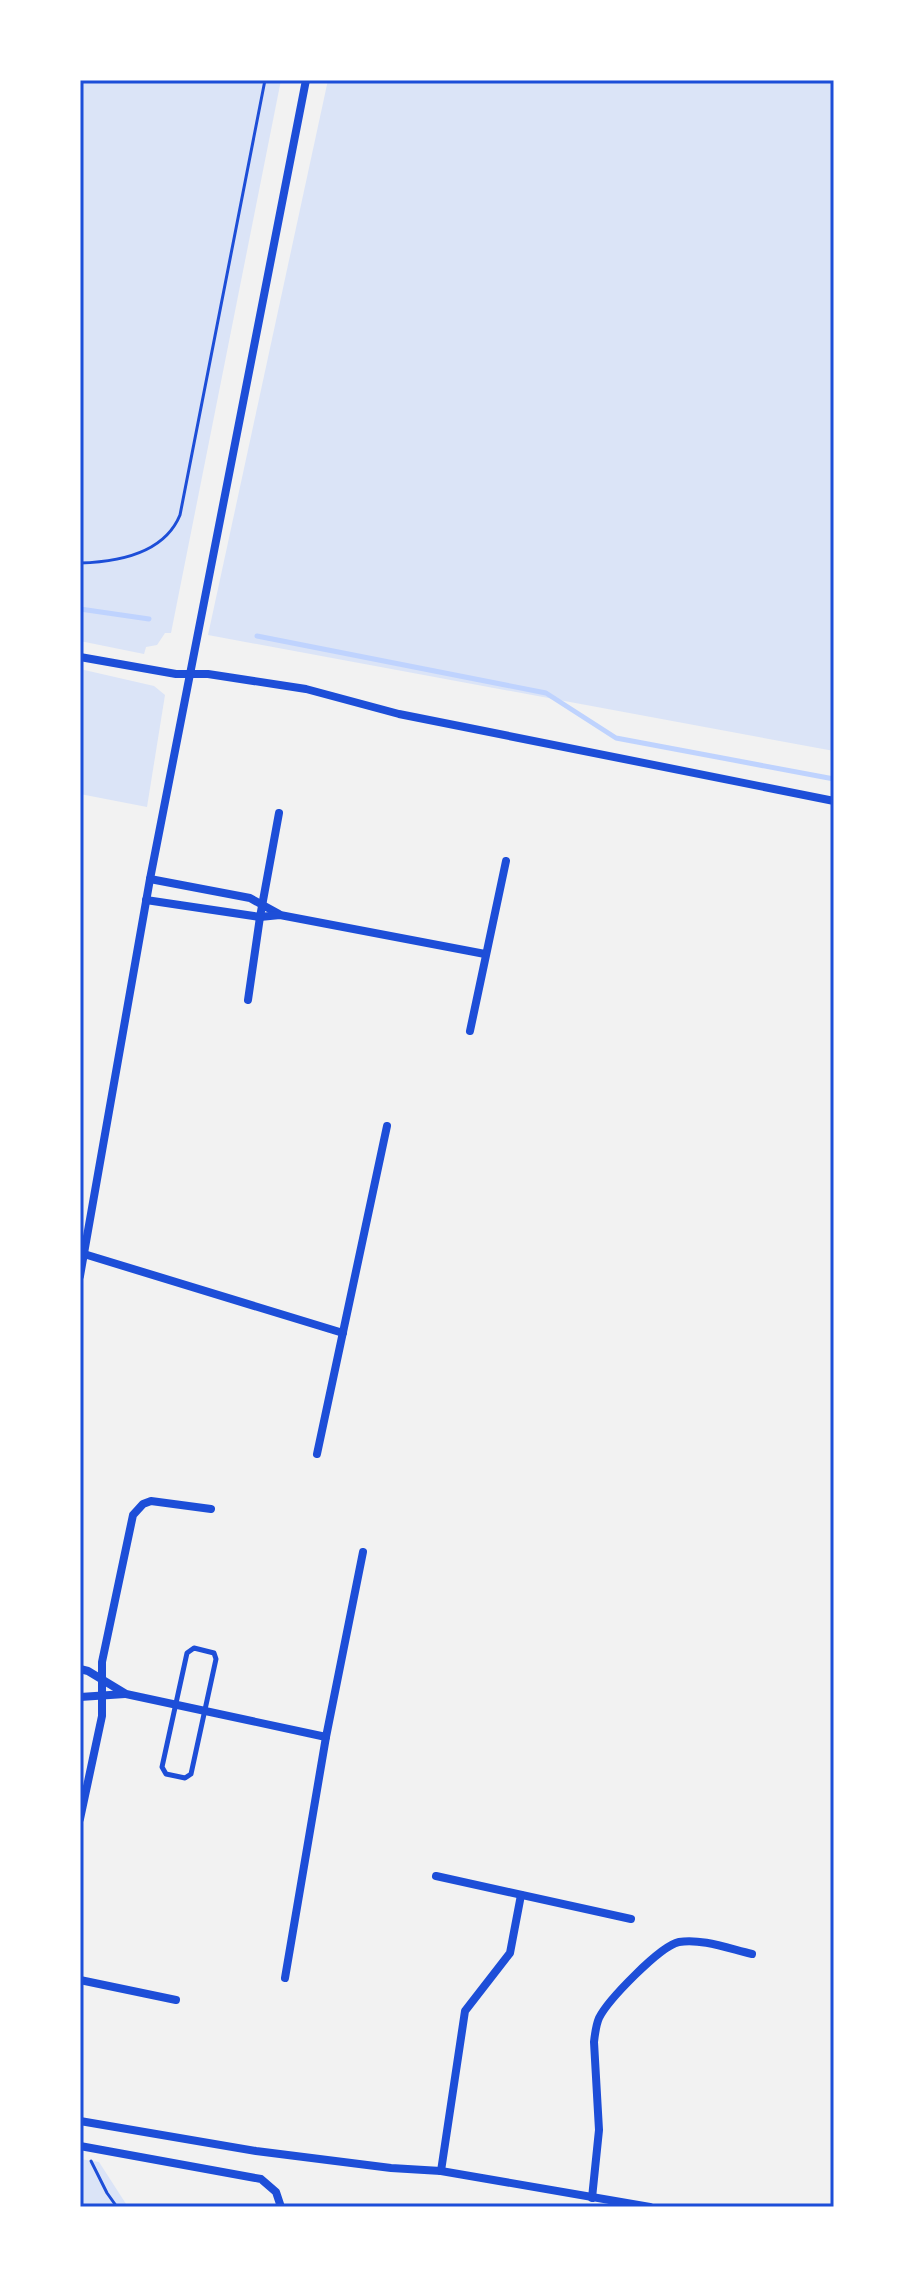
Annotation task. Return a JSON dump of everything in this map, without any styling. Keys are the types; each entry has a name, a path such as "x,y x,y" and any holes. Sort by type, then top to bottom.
{"street":[{"path":"80,1276 146,900 306,80"},
{"path":"80,657 306,689 399,714 834,801"},
{"path":"248,1000 279,813"},
{"path":"470,1031 506,861"},
{"path":"150,879 262,903 280,915"},
{"path":"146,900 260,917 280,915 485,954"},
{"path":"317,1454 387,1126"},
{"path":"84,1254 343,1333"},
{"path":"80,1819 102,1716 102,1662 133,1515 143,1504 151,1501 211,1509"},
{"path":"285,1978 326,1737 363,1552"},
{"path":"80,1669 126,1694 326,1737"},
{"path":"80,1697 126,1694"},
{"path":"436,1876 631,1919"},
{"path":"441,2171 465,2011 510,1953 521,1895"},
{"path":"592,2198 599,2130 594,2042 602,2013 657,1953 675,1943 699,1943 752,1954"},
{"path":"80,1980 176,2000"},
{"path":"80,2121 256,2151 441,2171 650,2207"},
{"path":"82,2146 261,2179 276,2192 281,2207"}],"lane":[{"path":"194,1648 215,1655 191,1774 185,1778 166,1774 162,1767 174,1706 187,1653 194,1648"}],"path":[{"path":"80,563 111,562 145,550 172,530 180,515 265,80"},
{"path":"82,2146 117,2207"}],"shaded area":[{"path":"80,80 281,80 171,633 165,633 157,645 146,647 144,654 80,641"},
{"path":"328,80 834,80 834,751 208,635"},
{"path":"80,669 154,686 165,695 147,807 80,794"},
{"path":"80,2159 99,2162 128,2207 80,2207"}],"waterway":[{"path":"80,609 149,619"},
{"path":"257,636 546,693 616,738 834,779"}]}
